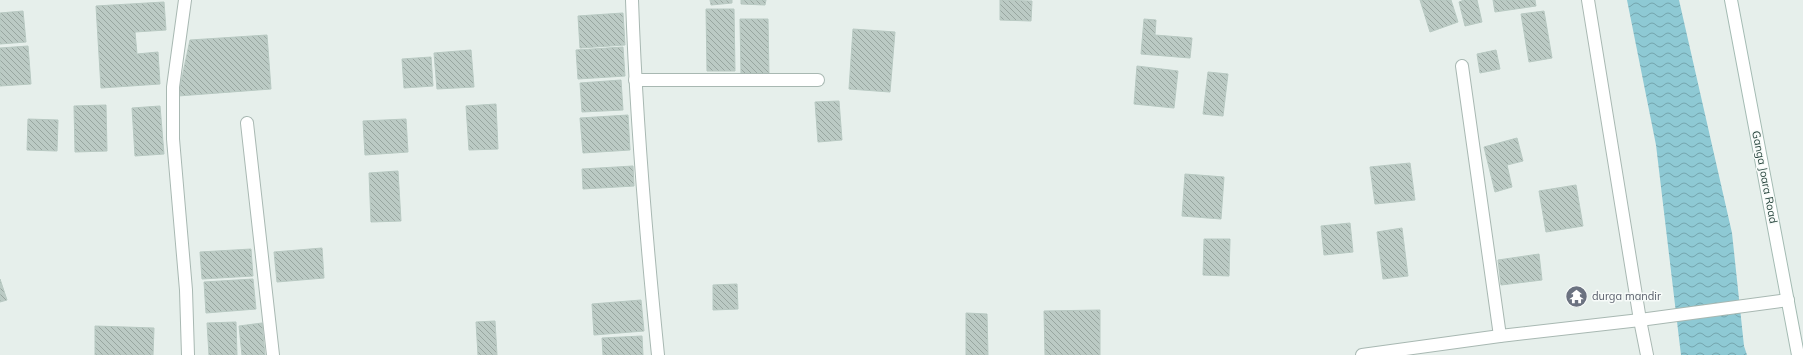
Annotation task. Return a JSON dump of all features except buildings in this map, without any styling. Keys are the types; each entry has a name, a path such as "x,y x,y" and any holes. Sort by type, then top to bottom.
{"street":[{"path":"185,0 173,87 173,139 186,290 188,355"},
{"path":"632,0 635,80 646,237 658,355"},
{"path":"1588,0 1647,355"},
{"name":"Ganga Joara Road","path":"1731,0 1798,355"},
{"path":"1462,66 1500,336"},
{"path":"635,80 818,80"},
{"path":"247,123 273,355"},
{"path":"1362,355 1788,300"}],"water":[{"path":"1627,0 1679,0 1732,233 1744,346 1747,355 1681,355 1656,145"}],"place":[{"name":"durga mandir","path":"1577,296"}]}
